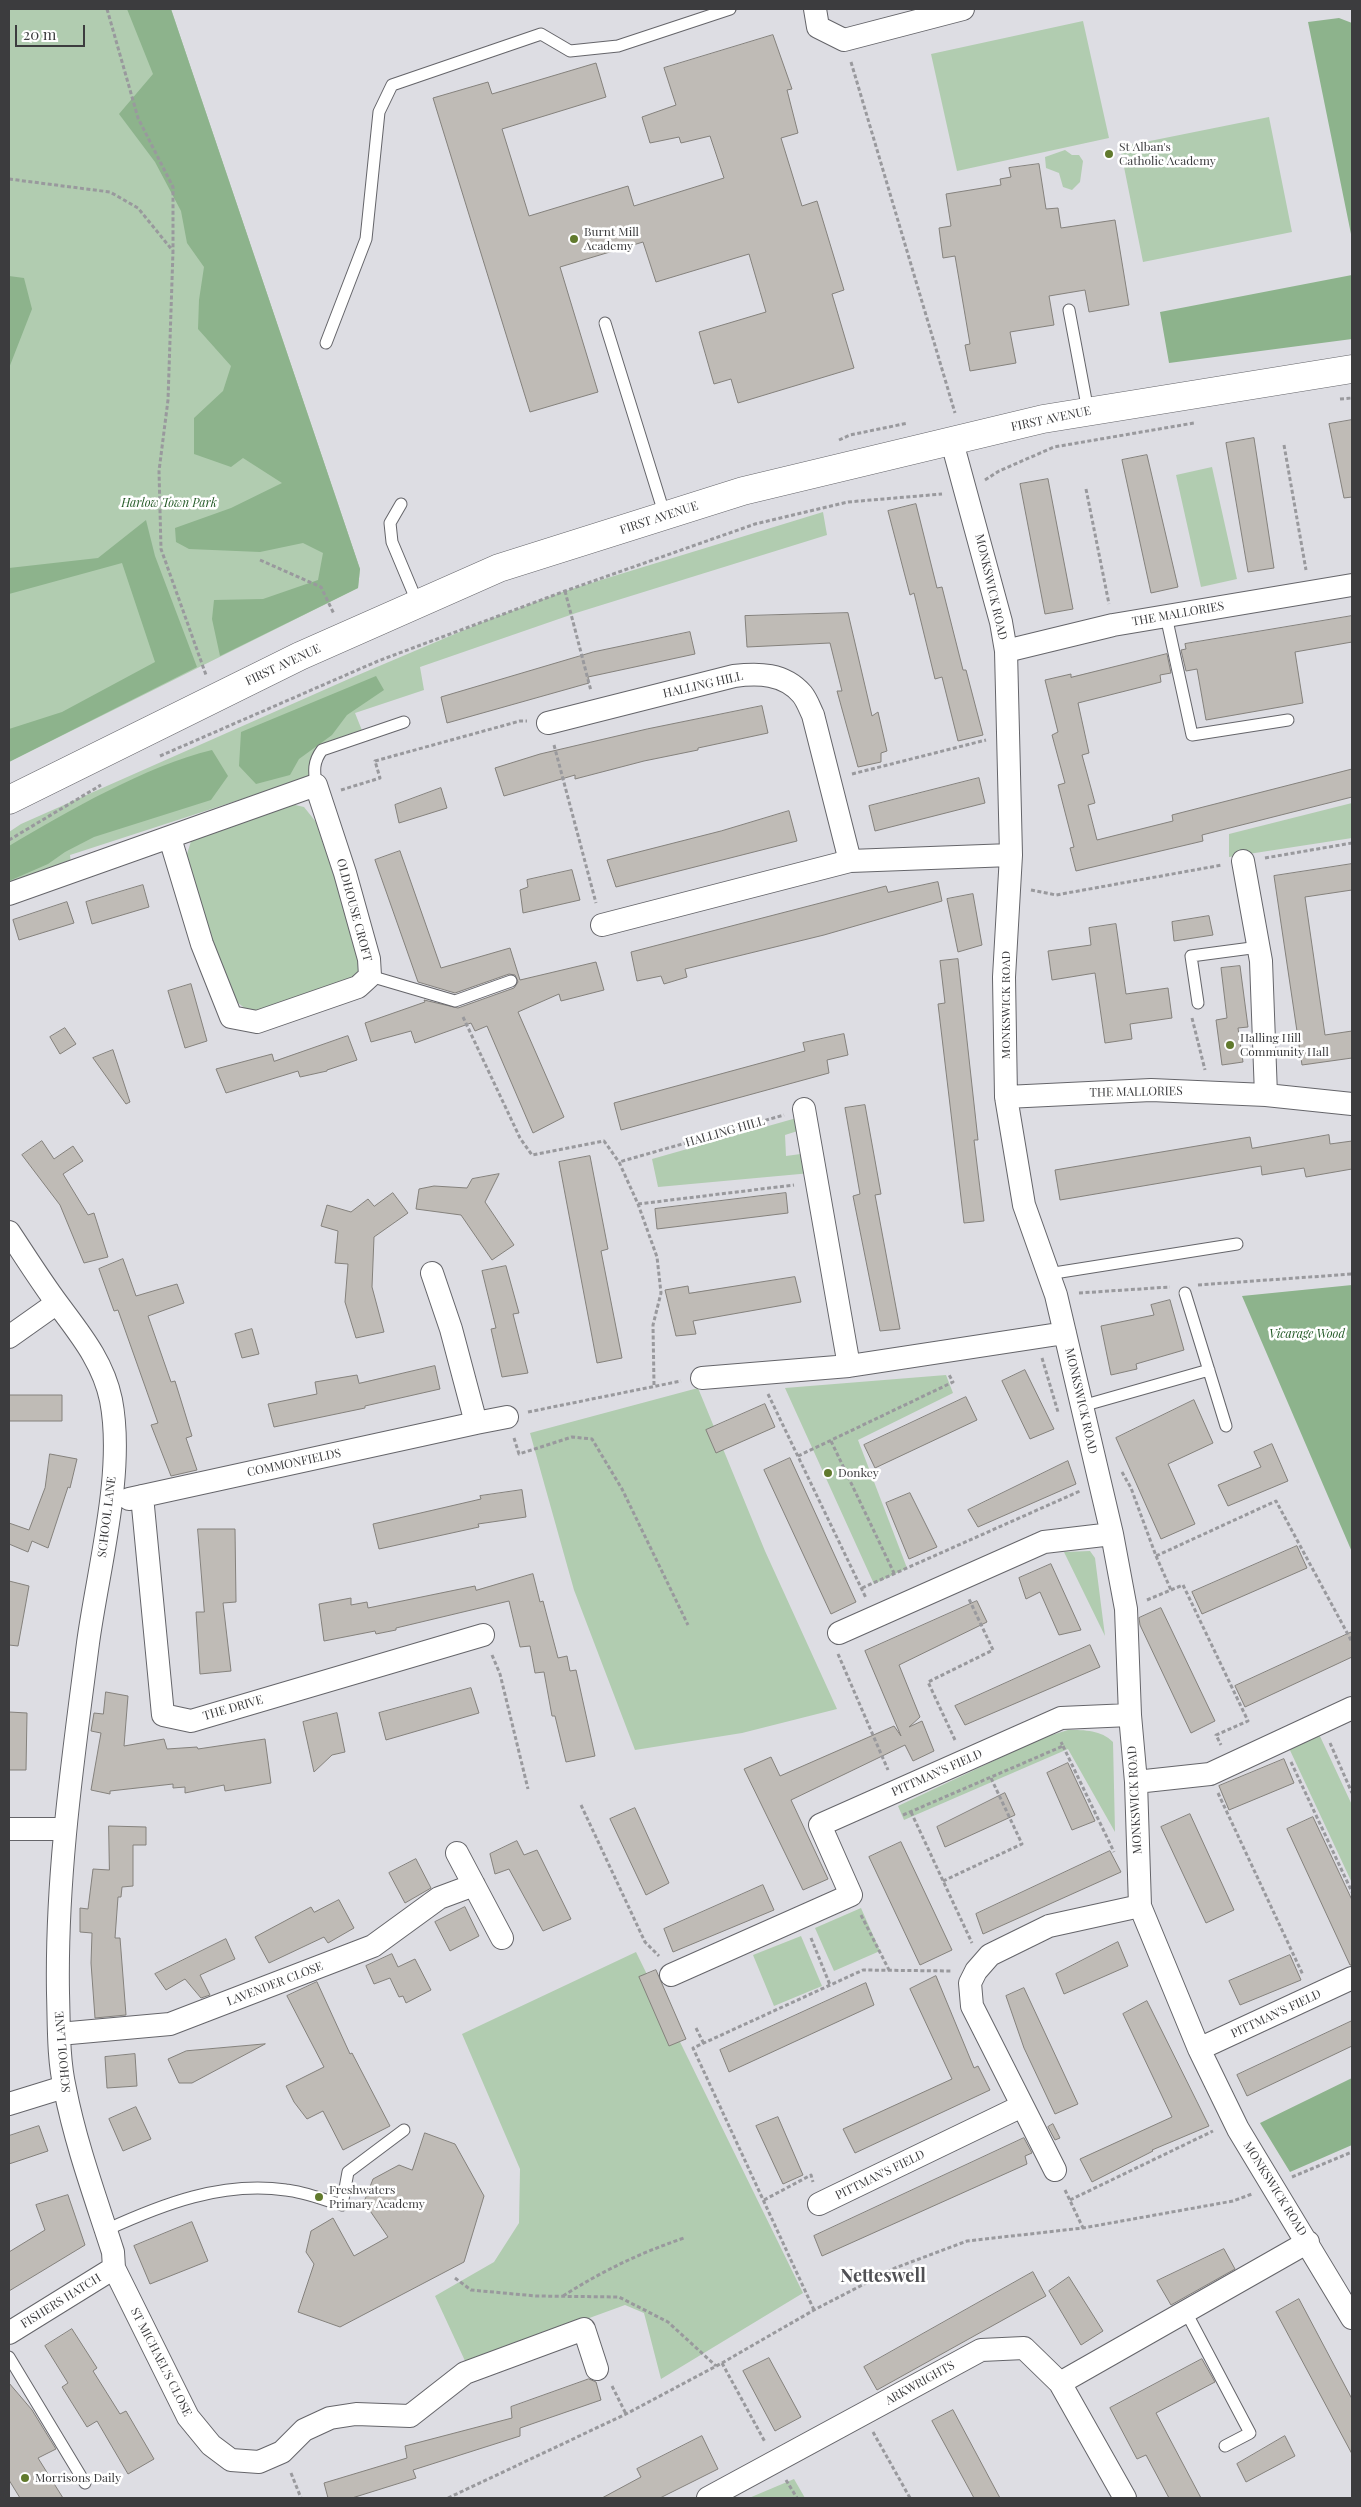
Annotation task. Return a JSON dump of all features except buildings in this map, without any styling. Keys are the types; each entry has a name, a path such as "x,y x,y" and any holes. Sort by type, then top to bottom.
{"street":[{"path":"815,9 818,27 844,40 963,9"},
{"name":"FIRST AVENUE","path":"9,800 300,656 499,568 742,491 1043,419 1352,369"},
{"name":"MONKSWICK ROAD","path":"952,442 967,491 1001,622 1006,651 1011,855 1004,977 1006,1097 1024,1205 1052,1284 1065,1333 1112,1534 1126,1609 1130,1715 1136,1782 1140,1906 1199,2049 1234,2121 1352,2318"},
{"name":"THE MALLORIES","path":"1006,651 1113,625 1352,585"},
{"name":"HALLING HILL","path":"548,723 734,676 760,673 780,679 802,694 813,715 850,861"},
{"path":"9,894 170,838 318,790"},
{"name":"OLDHOUSE CROFT","path":"170,838 202,944 231,1017 258,1022 358,987 370,976 369,958 318,790"},
{"path":"602,925 850,861 1011,855"},
{"path":"1244,862 1259,947 1266,1095"},
{"name":"THE MALLORIES","path":"1006,1097 1151,1090 1266,1095 1352,1104"},
{"path":"804,1109 849,1366"},
{"name":"SCHOOL LANE","path":"9,1232 57,1303 82,1336 100,1365 111,1398 115,1432 111,1503 90,1629 64,1829 57,1934 59,2034 64,2087 82,2158 113,2252 114,2268"},
{"path":"432,1273 451,1329 476,1423"},
{"path":"9,1337 57,1303"},
{"path":"702,1378 849,1366 1065,1333"},
{"name":"COMMONFIELDS","path":"111,1503 507,1417"},
{"name":"THE DRIVE","path":"142,1496 164,1715 191,1721 484,1635"},
{"path":"838,1632 1044,1542 1112,1534"},
{"path":"1136,1782 1209,1774 1352,1708"},
{"name":"PITTMAN'S FIELD","path":"851,1895 820,1826 1061,1718 1130,1715"},
{"path":"9,1829 64,1829"},
{"path":"457,1853 502,1938"},
{"name":"LAVENDER CLOSE","path":"59,2034 170,2024 373,1946 439,1898 474,1885"},
{"path":"666,1967 802,1916 851,1895"},
{"path":"1055,2170 972,2006 970,1983 990,1955 1049,1926 1140,1906"},
{"name":"PITTMAN'S FIELD","path":"1199,2049 1352,1978"},
{"path":"9,2104 64,2087"},
{"name":"PITTMAN'S FIELD","path":"819,2204 1022,2106"},
{"path":"1060,2384 1308,2242"},
{"name":"FISHERS HATCH","path":"9,2334 114,2268"},
{"name":"ST MICHAEL'S CLOSE","path":"114,2268 188,2417 211,2445 231,2460 259,2462 282,2452 304,2430 330,2418 356,2414 410,2416 464,2373 584,2329 597,2369"},
{"name":"ARKWRIGHTS","path":"708,2498 981,2350 1024,2348 1060,2384 1125,2498"}],"lane":[{"path":"326,343 366,239 379,112 392,85 541,34 570,51 618,46 730,9"},
{"path":"1069,310 1088,411"},
{"path":"605,323 665,516"},
{"path":"401,504 390,524 392,542 418,604"},
{"path":"1166,616 1192,735 1288,720"},
{"path":"318,790 314,768 316,758 322,750 404,722"},
{"path":"1198,1003 1191,956 1259,947"},
{"path":"370,976 455,1001 511,981"},
{"path":"1052,1284 1237,1244"},
{"path":"1188,1289 1226,1426"},
{"path":"1082,1406 1209,1370"},
{"path":"106,2230 136,2216 192,2196 229,2188 289,2190 342,2205 348,2172 404,2130"},
{"path":"1186,2312 1250,2433 1225,2446"},
{"path":"9,2357 84,2483"}],"path":[{"path":"108,9 138,118 173,187 173,251 168,400 159,470 161,549 215,698"},
{"path":"844,40 955,413"},
{"path":"9,179 110,192 138,208 173,251"},
{"path":"1336,399 1352,398"},
{"path":"159,756 378,661 564,591 754,524 848,502 967,491 1000,470 1054,446 1200,422"},
{"path":"1284,445 1310,592"},
{"path":"1086,489 1113,625"},
{"path":"260,560 321,586 336,619"},
{"path":"564,591 596,711"},
{"path":"318,790 380,778 375,761 520,721 548,723 602,925"},
{"path":"829,780 1009,734"},
{"path":"9,840 106,782"},
{"path":"1009,885 1056,895 1352,844"},
{"path":"455,1001 520,1138 532,1155 604,1141 619,1162 638,1204 657,1257 660,1293 653,1325 654,1385"},
{"path":"1198,1003 1192,1016 1211,1092"},
{"name":"HALLING HILL","path":"619,1162 804,1109"},
{"path":"638,1204 817,1183"},
{"path":"1188,1289 1352,1274"},
{"path":"1052,1284 1172,1287"},
{"path":"1042,1356 1058,1414"},
{"path":"798,1456 953,1382 947,1372 957,1369"},
{"path":"758,1374 875,1616"},
{"path":"688,1625 622,1489 592,1439 572,1437 519,1454 507,1417 654,1385 702,1378"},
{"path":"831,1441 894,1573"},
{"path":"1122,1471 1131,1488 1156,1556 1172,1590"},
{"path":"862,1588 1080,1491 1077,1481"},
{"path":"1156,1556 1276,1501 1352,1642"},
{"path":"959,1579 993,1650 928,1682 965,1760"},
{"path":"1126,1609 1182,1585 1248,1722"},
{"path":"838,1632 834,1645 897,1791"},
{"path":"484,1635 500,1674 528,1789"},
{"path":"1321,1722 1352,1793"},
{"path":"1281,1741 1352,1892"},
{"path":"1063,1746 1115,1853"},
{"path":"1209,1774 1313,1996"},
{"path":"943,1881 1022,1844 991,1778"},
{"path":"581,1805 645,1942 666,1967"},
{"path":"814,2310 693,2048 862,1970 979,1968 943,1881 911,1812"},
{"path":"851,1895 889,1970"},
{"path":"802,1916 830,1985"},
{"path":"696,2028 704,2044"},
{"path":"1070,2200 1234,2121"},
{"path":"448,2498 626,2414 722,2363 814,2310 895,2268 967,2241 1083,2228 1233,2201 1352,2152"},
{"path":"1055,2170 1083,2228"},
{"path":"764,2200 811,2175 819,2204"},
{"path":"563,2296 600,2273 644,2252 684,2238"},
{"path":"722,2363 797,2498"},
{"path":"597,2369 609,2380 626,2414"},
{"path":"863,2414 910,2498"}],"green space":[{"name":"Harlow Town Park","path":"9,9 171,9 360,569 358,588 9,762"},
{"path":"127,9 171,9 360,569 358,588 220,656 212,619 214,600 263,599 318,580 323,553 303,543 260,552 189,549 176,542 175,528 231,508 282,483 243,458 231,467 194,454 194,418 223,391 231,366 198,329 199,300 204,267 187,243 181,211 155,162 119,114 153,74"},
{"path":"1339,18 1352,23 1352,239 1308,22"},
{"path":"1083,21 1109,138 957,171 931,54"},
{"path":"1269,117 1292,232 1143,262 1120,147"},
{"path":"1065,150 1072,155 1079,155 1083,161 1080,182 1072,190 1063,187 1059,173 1046,168 1045,157"},
{"path":"1352,275 1352,339 1169,363 1160,312"},
{"path":"9,276 24,278 32,309 9,368"},
{"path":"1212,467 1237,579 1201,587 1176,475"},
{"path":"823,512 827,535 576,613 420,667 424,690 355,713 365,738 326,752 313,776 70,855 71,864 9,886 9,832 21,824 351,678 483,622 565,591"},
{"path":"146,520 155,556 197,667 9,762 9,729 62,712 155,662 122,563 9,594 9,568 98,558"},
{"path":"376,676 384,690 347,715 332,735 299,759 290,775 256,784 239,766 241,732"},
{"path":"212,750 228,776 211,800 94,837 65,852 48,864 9,881 9,846 56,818 134,778 187,757"},
{"path":"282,802 304,807 316,822 358,947 360,962 358,971 346,986 263,1014 248,1011 231,997 190,875 186,857 194,832"},
{"path":"1352,803 1352,838 1229,857 1229,834"},
{"path":"800,1117 804,1129 785,1135 786,1156 808,1153 811,1173 658,1187 652,1159"},
{"name":"Vicarage Wood","path":"1352,1285 1352,1552 1242,1296"},
{"path":"946,1375 953,1393 858,1440 907,1568 874,1584 785,1388"},
{"path":"698,1388 765,1551 837,1709 742,1733 635,1750 574,1590 530,1433"},
{"path":"1090,1551 1095,1558 1105,1636 1064,1552"},
{"path":"1068,1730 1098,1733 1113,1742 1115,1832 1068,1749 904,1820 898,1806 1042,1738"},
{"path":"1318,1732 1352,1805 1352,1883 1288,1746"},
{"path":"861,1908 880,1951 834,1971 815,1928"},
{"path":"801,1936 822,1986 774,2006 753,1955"},
{"path":"636,1952 803,2293 661,2379 644,2313 625,2305 466,2363 435,2296 494,2262 519,2223 520,2169 462,2034"},
{"path":"1352,2078 1352,2145 1290,2172 1260,2123"},
{"path":"794,2479 805,2498 749,2498"}],"place":[{"name":"St Alban's Catholic Academy","path":"1109,154"},
{"name":"Burnt Mill Academy","path":"574,239"},
{"name":"Halling Hill Community Hall","path":"1230,1045"},
{"name":"Donkey","path":"828,1473"},
{"name":"Freshwaters Primary Academy","path":"319,2197"},
{"name":"Morrisons Daily","path":"25,2478"}],"district":[{"name":"Netteswell","path":"883,2276"}]}
